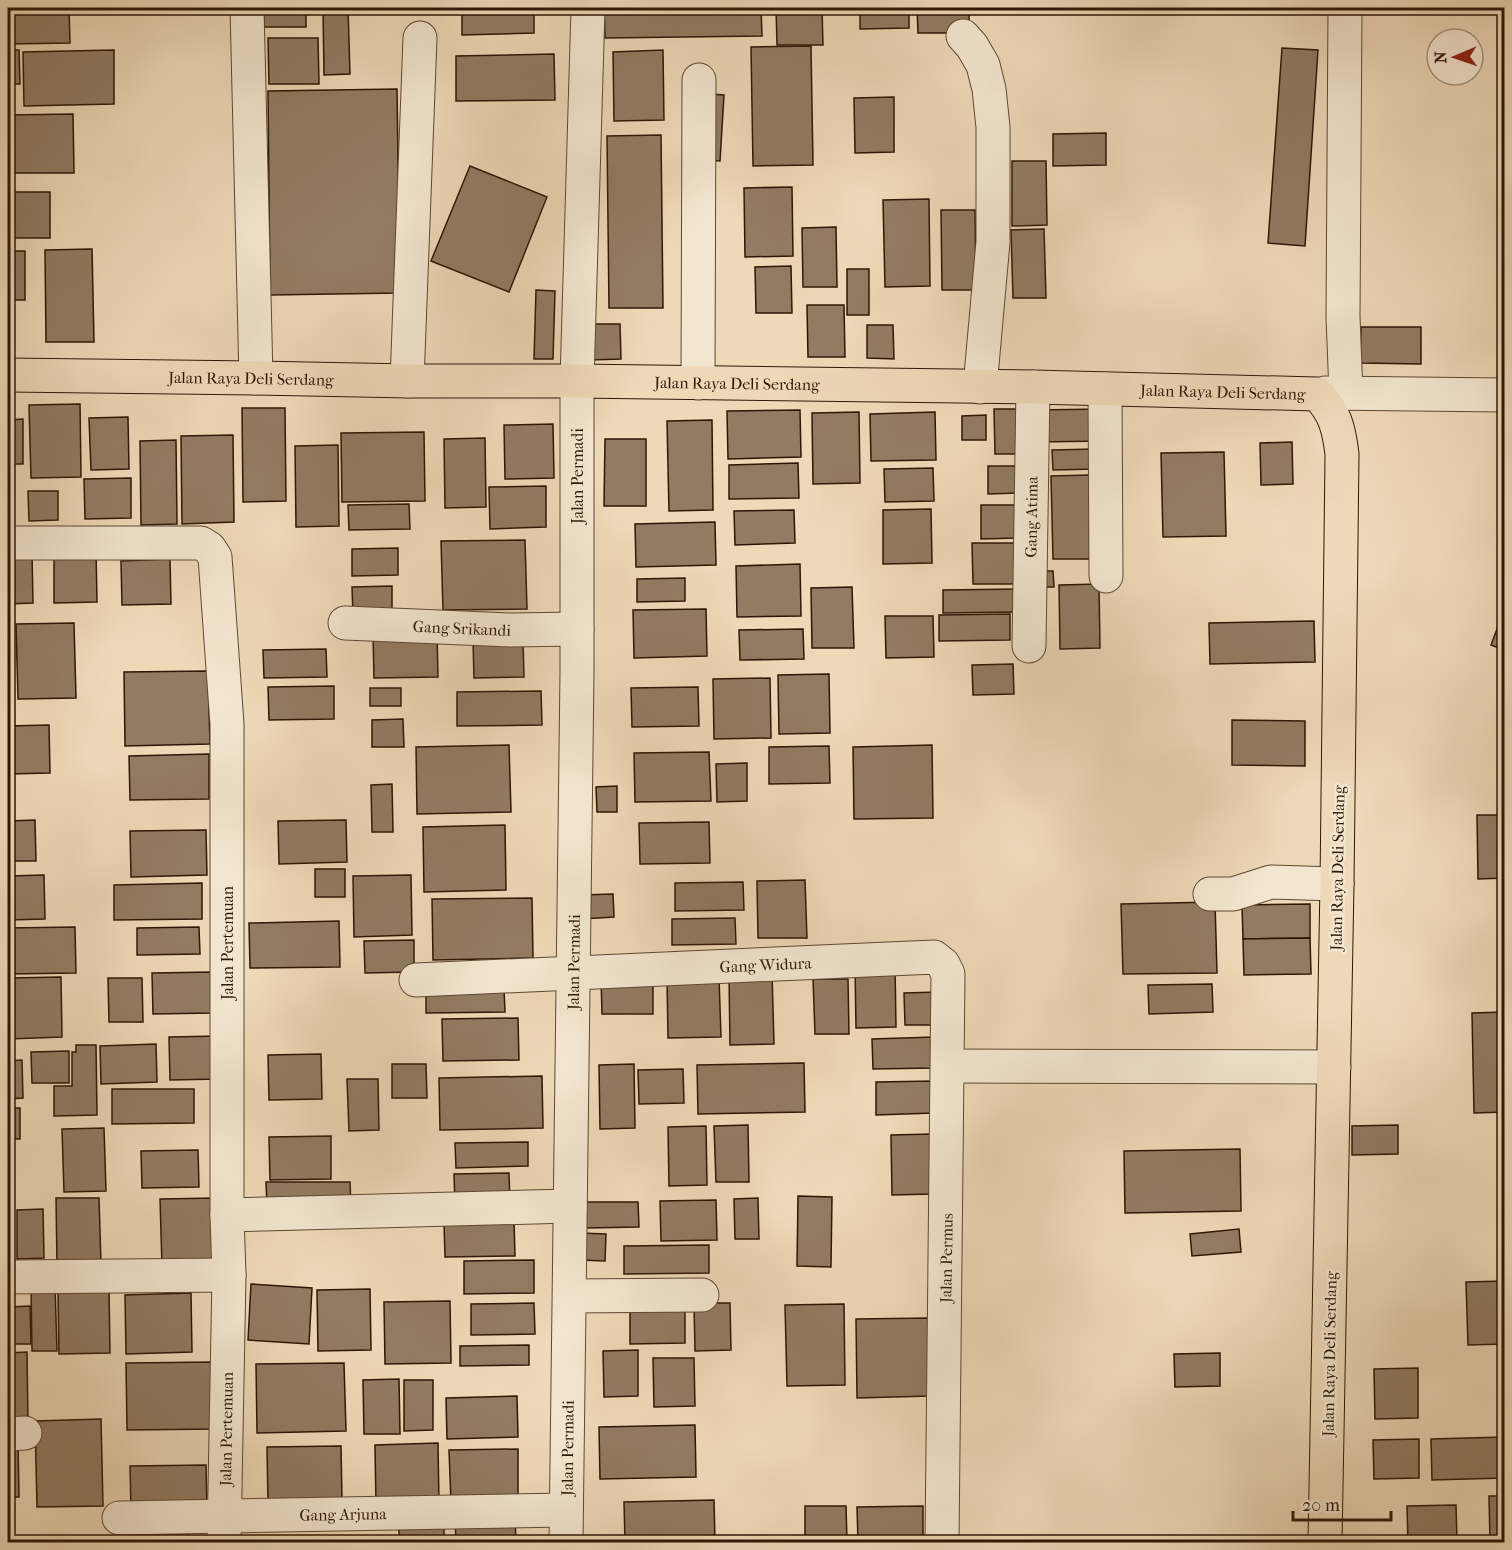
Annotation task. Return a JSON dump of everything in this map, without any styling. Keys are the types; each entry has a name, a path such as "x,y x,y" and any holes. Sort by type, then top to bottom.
{"main road":[{"name":"Jalan Raya Deli Serdang","path":"8,375 1032,387 1331,393 1327,404 1339,432 1341,454 1337,884 1325,1542"}],"street":[{"path":"247,8 256,378"},
{"name":"Jalan Permadi","path":"566,1542 577,629 577,381 588,8"},
{"path":"1346,8 1343,318 1331,393 1504,395"},
{"path":"963,36 983,65 989,89 993,127 993,242 980,387"},
{"path":"407,381 420,38"},
{"path":"698,383 699,80"},
{"name":"Gang Atima","path":"1029,646 1032,387"},
{"path":"1105,389 1106,576"},
{"name":"Jalan Pertemuan","path":"8,543 201,543 209,548 215,557 227,724 229,1275 224,1529"},
{"name":"Gang Srikandi","path":"345,622 511,630 577,629"},
{"path":"1210,894 1233,894 1271,882 1337,884"},
{"name":"Gang Widura","path":"573,971 934,957 943,964 948,974"},
{"path":"416,980 573,971"},
{"name":"Jalan Permus","path":"942,1542 948,974"},
{"path":"948,1066 1334,1067"},
{"path":"227,1215 570,1206"},
{"path":"8,1277 229,1275"},
{"path":"570,1296 702,1295"},
{"name":"Gang Arjuna","path":"119,1518 224,1529 566,1510"}],"building":[{"path":"8,8 69,8 70,43 8,44"},
{"path":"264,8 306,8 306,27 264,27"},
{"path":"323,8 348,8 350,74 324,75"},
{"path":"462,8 534,8 534,33 462,35"},
{"path":"604,8 761,8 762,36 605,38"},
{"path":"776,8 822,8 823,45 777,45"},
{"path":"860,8 909,8 909,28 860,29"},
{"path":"917,8 969,8 969,33 918,33"},
{"path":"268,38 318,38 319,84 269,84"},
{"path":"811,46 813,165 753,166 751,47"},
{"path":"1282,48 1318,50 1305,246 1268,243"},
{"path":"8,50 19,50 20,84 8,84"},
{"path":"114,50 114,104 24,106 23,52"},
{"path":"663,50 664,120 614,121 613,52"},
{"path":"554,54 555,100 456,101 456,56"},
{"path":"397,89 400,293 270,295 268,91"},
{"path":"711,94 724,95 720,161 707,160"},
{"path":"894,97 894,152 855,153 854,98"},
{"path":"73,114 74,173 8,173 8,115"},
{"path":"1106,133 1106,165 1053,166 1053,134"},
{"path":"661,135 663,308 609,308 607,136"},
{"path":"1012,161 1046,161 1047,225 1012,226"},
{"path":"470,166 547,197 509,292 431,261"},
{"path":"792,187 793,256 745,257 744,188"},
{"path":"8,192 50,192 50,238 8,238"},
{"path":"929,199 930,286 885,287 883,200"},
{"path":"941,210 975,210 976,290 942,290"},
{"path":"836,227 837,287 803,287 802,228"},
{"path":"1044,229 1046,298 1013,298 1011,230"},
{"path":"92,249 94,342 46,342 45,250"},
{"path":"8,251 25,251 25,300 8,300"},
{"path":"791,266 792,313 756,313 755,267"},
{"path":"847,269 869,269 869,315 847,315"},
{"path":"536,290 555,291 553,359 534,359"},
{"path":"807,305 844,305 845,357 808,357"},
{"path":"589,324 620,324 621,359 590,360"},
{"path":"867,325 893,325 894,359 867,358"},
{"path":"1361,327 1421,327 1421,364 1360,363"},
{"path":"80,404 81,477 31,478 29,405"},
{"path":"242,408 285,408 286,501 243,502"},
{"path":"994,409 1022,409 1023,454 995,454"},
{"path":"1103,409 1104,441 1036,442 1035,410"},
{"path":"800,410 801,457 728,459 727,411"},
{"path":"859,412 860,483 813,484 812,413"},
{"path":"935,412 936,460 871,461 870,414"},
{"path":"986,415 986,440 962,440 962,416"},
{"path":"128,417 129,469 91,470 89,418"},
{"path":"23,419 23,464 8,464 8,420"},
{"path":"712,420 713,510 669,511 667,421"},
{"path":"553,424 554,478 505,479 504,425"},
{"path":"424,432 425,501 342,502 341,433"},
{"path":"233,435 234,522 182,524 181,436"},
{"path":"485,438 486,507 445,508 444,439"},
{"path":"605,439 646,439 646,506 604,506"},
{"path":"176,440 177,524 141,525 140,441"},
{"path":"1292,442 1293,484 1261,485 1260,443"},
{"path":"338,445 339,526 296,527 295,446"},
{"path":"1095,449 1095,469 1053,470 1052,450"},
{"path":"1224,452 1226,536 1163,537 1161,453"},
{"path":"798,463 799,498 729,499 729,465"},
{"path":"988,466 1019,466 1020,493 988,494"},
{"path":"933,468 934,501 885,502 884,469"},
{"path":"1090,475 1092,559 1053,559 1051,476"},
{"path":"131,478 131,518 85,519 84,479"},
{"path":"546,486 546,527 490,529 489,487"},
{"path":"28,491 58,491 58,520 29,521"},
{"path":"409,504 410,529 349,530 348,505"},
{"path":"981,505 1017,505 1018,538 981,539"},
{"path":"931,509 932,563 883,564 883,510"},
{"path":"794,510 795,543 735,545 734,511"},
{"path":"715,522 716,565 636,567 635,524"},
{"path":"525,540 527,609 443,610 441,541"},
{"path":"972,543 1022,543 1023,584 973,584"},
{"path":"398,548 398,575 352,576 352,549"},
{"path":"54,550 96,550 97,602 54,603"},
{"path":"8,554 32,554 33,603 8,604"},
{"path":"170,559 171,604 122,605 121,561"},
{"path":"800,564 801,616 737,617 736,566"},
{"path":"1038,571 1053,571 1054,587 1038,587"},
{"path":"685,578 685,601 637,602 637,579"},
{"path":"1099,584 1100,648 1060,649 1059,585"},
{"path":"392,586 392,615 353,616 352,587"},
{"path":"852,587 854,648 812,648 811,588"},
{"path":"1019,589 1019,612 943,613 943,590"},
{"path":"706,609 707,656 634,658 633,610"},
{"path":"1504,610 1504,650 1491,645"},
{"path":"1010,614 1010,640 939,641 939,615"},
{"path":"885,616 933,616 934,657 886,658"},
{"path":"1314,621 1315,662 1210,664 1209,623"},
{"path":"74,623 76,698 18,699 16,624"},
{"path":"803,629 804,659 740,660 739,630"},
{"path":"437,633 438,677 374,678 373,634"},
{"path":"473,641 523,641 524,677 474,678"},
{"path":"326,649 327,677 264,678 263,650"},
{"path":"1013,664 1014,694 973,695 972,665"},
{"path":"208,671 210,744 125,746 124,672"},
{"path":"829,674 830,733 779,734 778,675"},
{"path":"770,678 771,738 714,739 713,679"},
{"path":"334,686 334,719 269,720 268,687"},
{"path":"698,687 699,726 632,727 631,688"},
{"path":"370,688 401,688 401,706 370,706"},
{"path":"541,691 542,725 457,726 457,692"},
{"path":"403,719 404,747 372,747 372,720"},
{"path":"1232,720 1305,721 1305,766 1232,765"},
{"path":"49,725 50,773 8,774 8,726"},
{"path":"509,745 511,812 417,814 416,747"},
{"path":"932,745 933,818 854,819 853,747"},
{"path":"829,746 830,783 769,784 769,747"},
{"path":"709,752 711,801 635,802 634,753"},
{"path":"209,754 209,799 130,800 129,756"},
{"path":"747,763 747,801 717,802 716,764"},
{"path":"392,784 393,832 372,832 371,785"},
{"path":"617,786 617,812 597,812 596,787"},
{"path":"1477,815 1504,815 1504,878 1478,879"},
{"path":"35,820 36,861 8,861 8,821"},
{"path":"346,820 347,862 279,864 278,821"},
{"path":"709,822 710,863 640,864 639,823"},
{"path":"505,825 506,890 424,892 423,827"},
{"path":"206,830 207,875 131,877 130,831"},
{"path":"315,869 345,869 345,897 315,897"},
{"path":"44,875 45,919 8,920 8,876"},
{"path":"411,875 412,935 354,937 353,876"},
{"path":"805,880 807,938 758,938 757,881"},
{"path":"743,882 744,910 675,911 675,883"},
{"path":"202,883 202,919 114,920 114,885"},
{"path":"613,894 614,917 582,919 581,895"},
{"path":"532,898 533,958 433,960 432,899"},
{"path":"1215,902 1217,973 1123,974 1121,904"},
{"path":"1310,904 1310,938 1243,939 1242,905"},
{"path":"735,918 736,944 672,945 672,919"},
{"path":"339,921 340,967 250,968 249,923"},
{"path":"75,927 76,973 8,974 8,928"},
{"path":"199,927 200,954 137,955 137,928"},
{"path":"1310,938 1311,974 1244,975 1243,939"},
{"path":"414,940 414,972 365,973 364,941"},
{"path":"855,965 895,965 896,1027 856,1028"},
{"path":"212,972 213,1013 153,1014 152,973"},
{"path":"772,973 774,1044 730,1045 729,974"},
{"path":"653,976 653,1014 602,1014 601,977"},
{"path":"61,977 62,1037 8,1039 8,978"},
{"path":"667,977 719,977 721,1037 668,1038"},
{"path":"108,978 142,978 143,1022 109,1022"},
{"path":"813,979 848,979 849,1034 815,1034"},
{"path":"1212,984 1213,1012 1149,1014 1148,985"},
{"path":"504,989 505,1012 426,1013 426,990"},
{"path":"938,992 938,1025 905,1025 904,993"},
{"path":"1504,1012 1504,1112 1474,1113 1472,1013"},
{"path":"518,1018 519,1060 443,1061 442,1019"},
{"path":"219,1036 220,1079 170,1080 169,1037"},
{"path":"934,1037 934,1068 873,1069 872,1039"},
{"path":"156,1044 157,1082 101,1084 100,1046"},
{"path":"76,1045 96,1045 97,1115 54,1116 54,1086 72,1086 72,1052 76,1052"},
{"path":"69,1051 69,1083 32,1083 31,1052"},
{"path":"321,1054 322,1099 269,1100 268,1055"},
{"path":"22,1060 23,1098 8,1099 8,1061"},
{"path":"804,1063 805,1112 698,1114 697,1065"},
{"path":"392,1064 426,1064 427,1098 392,1098"},
{"path":"634,1064 635,1128 600,1129 599,1065"},
{"path":"683,1069 684,1103 639,1104 638,1070"},
{"path":"542,1076 543,1128 440,1130 439,1078"},
{"path":"347,1079 378,1079 379,1130 349,1131"},
{"path":"934,1081 934,1113 876,1115 876,1082"},
{"path":"112,1089 194,1089 194,1123 112,1124"},
{"path":"8,1108 20,1108 20,1139 8,1139"},
{"path":"748,1125 749,1182 716,1182 714,1126"},
{"path":"1398,1125 1398,1154 1352,1155 1352,1126"},
{"path":"706,1126 707,1185 669,1186 668,1127"},
{"path":"104,1128 106,1191 64,1192 62,1129"},
{"path":"932,1134 933,1194 892,1195 891,1135"},
{"path":"331,1136 331,1179 270,1180 269,1137"},
{"path":"528,1142 528,1166 456,1168 455,1143"},
{"path":"1240,1149 1241,1211 1125,1213 1124,1151"},
{"path":"198,1150 199,1187 142,1188 141,1151"},
{"path":"509,1173 510,1204 455,1205 454,1174"},
{"path":"266,1182 350,1182 351,1206 267,1206"},
{"path":"798,1196 832,1197 831,1267 797,1266"},
{"path":"56,1198 99,1198 101,1265 57,1266"},
{"path":"216,1198 218,1265 162,1266 160,1199"},
{"path":"758,1198 759,1239 735,1239 734,1199"},
{"path":"716,1200 717,1240 661,1241 660,1201"},
{"path":"586,1202 638,1202 639,1227 586,1228"},
{"path":"43,1209 44,1258 17,1259 17,1210"},
{"path":"514,1220 515,1256 445,1257 444,1222"},
{"path":"1239,1229 1241,1252 1192,1256 1190,1234"},
{"path":"580,1233 606,1234 605,1261 580,1260"},
{"path":"709,1245 709,1273 624,1274 624,1246"},
{"path":"534,1260 534,1293 464,1294 464,1261"},
{"path":"1504,1281 1504,1344 1468,1345 1466,1282"},
{"path":"251,1284 312,1288 309,1344 248,1340"},
{"path":"31,1285 55,1285 57,1351 32,1351"},
{"path":"370,1289 371,1350 318,1351 317,1290"},
{"path":"109,1291 110,1353 59,1354 58,1292"},
{"path":"191,1293 192,1352 126,1354 125,1295"},
{"path":"450,1301 451,1363 385,1364 384,1302"},
{"path":"534,1303 535,1334 471,1335 471,1304"},
{"path":"694,1303 730,1303 731,1350 695,1351"},
{"path":"844,1304 845,1385 787,1386 785,1305"},
{"path":"30,1306 31,1344 8,1344 8,1307"},
{"path":"685,1306 685,1343 630,1344 630,1307"},
{"path":"929,1318 930,1396 857,1398 856,1319"},
{"path":"529,1345 529,1365 460,1366 460,1346"},
{"path":"638,1350 638,1396 604,1397 603,1351"},
{"path":"27,1352 28,1423 8,1423 8,1353"},
{"path":"1220,1353 1220,1386 1175,1387 1174,1354"},
{"path":"653,1358 694,1358 695,1406 654,1407"},
{"path":"216,1362 217,1429 127,1430 126,1363"},
{"path":"344,1363 346,1431 257,1433 256,1364"},
{"path":"1418,1368 1418,1418 1375,1419 1374,1369"},
{"path":"399,1379 400,1434 364,1434 363,1380"},
{"path":"404,1380 433,1380 433,1430 404,1431"},
{"path":"517,1396 518,1437 447,1439 446,1398"},
{"path":"101,1419 103,1506 37,1507 35,1421"},
{"path":"695,1425 696,1477 600,1479 599,1427"},
{"path":"1504,1437 1504,1478 1432,1480 1431,1439"},
{"path":"1419,1439 1419,1478 1374,1479 1373,1440"},
{"path":"8,1440 18,1440 19,1497 8,1497"},
{"path":"438,1443 439,1504 376,1506 375,1445"},
{"path":"341,1446 342,1501 268,1503 267,1447"},
{"path":"518,1449 518,1501 451,1502 449,1450"},
{"path":"206,1465 207,1509 131,1510 130,1466"},
{"path":"1489,1496 1504,1496 1504,1542 1490,1542"},
{"path":"714,1500 715,1542 625,1542 624,1502"},
{"path":"1456,1505 1457,1542 1408,1542 1407,1506"},
{"path":"805,1506 846,1506 847,1542 805,1542"},
{"path":"923,1506 923,1542 858,1542 857,1507"},
{"path":"515,1517 516,1542 456,1542 455,1518"},
{"path":"8,1521 13,1521 14,1542 8,1542"},
{"path":"188,1521 189,1542 134,1542 133,1522"},
{"path":"444,1521 444,1542 399,1542 399,1522"}]}
